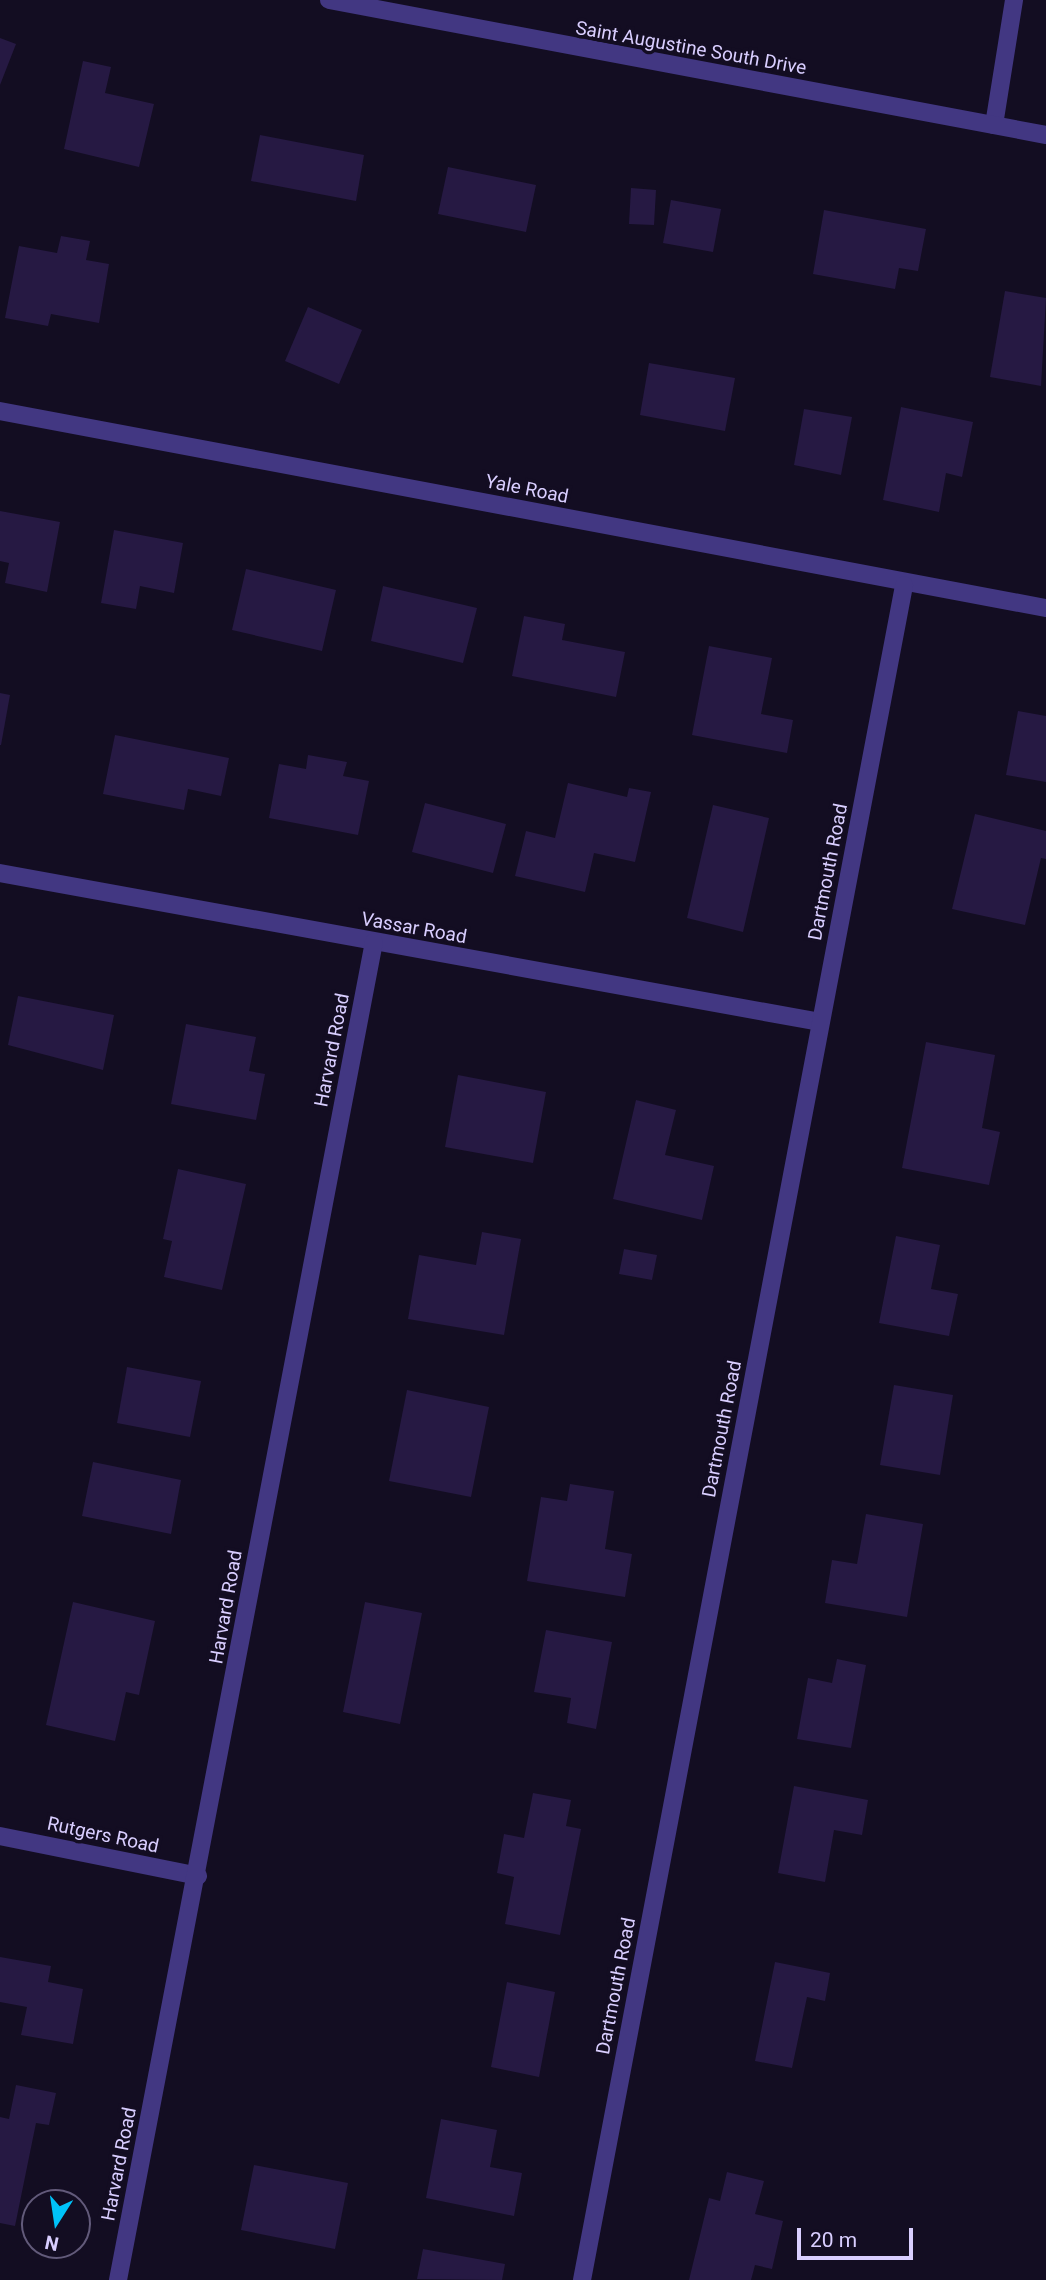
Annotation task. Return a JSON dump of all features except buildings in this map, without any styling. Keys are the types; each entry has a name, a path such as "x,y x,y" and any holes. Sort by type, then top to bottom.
{"street":[{"name":"Saint Augustine South Drive","path":"329,0 1046,135"},
{"path":"993,125 1014,0"},
{"name":"Yale Road","path":"0,411 904,585 1046,608"},
{"name":"Dartmouth Road","path":"582,2280 904,585"},
{"name":"Vassar Road","path":"0,873 820,1022"},
{"name":"Harvard Road","path":"118,2280 198,1876 374,942"},
{"name":"Rutgers Road","path":"0,1836 198,1876"}]}
